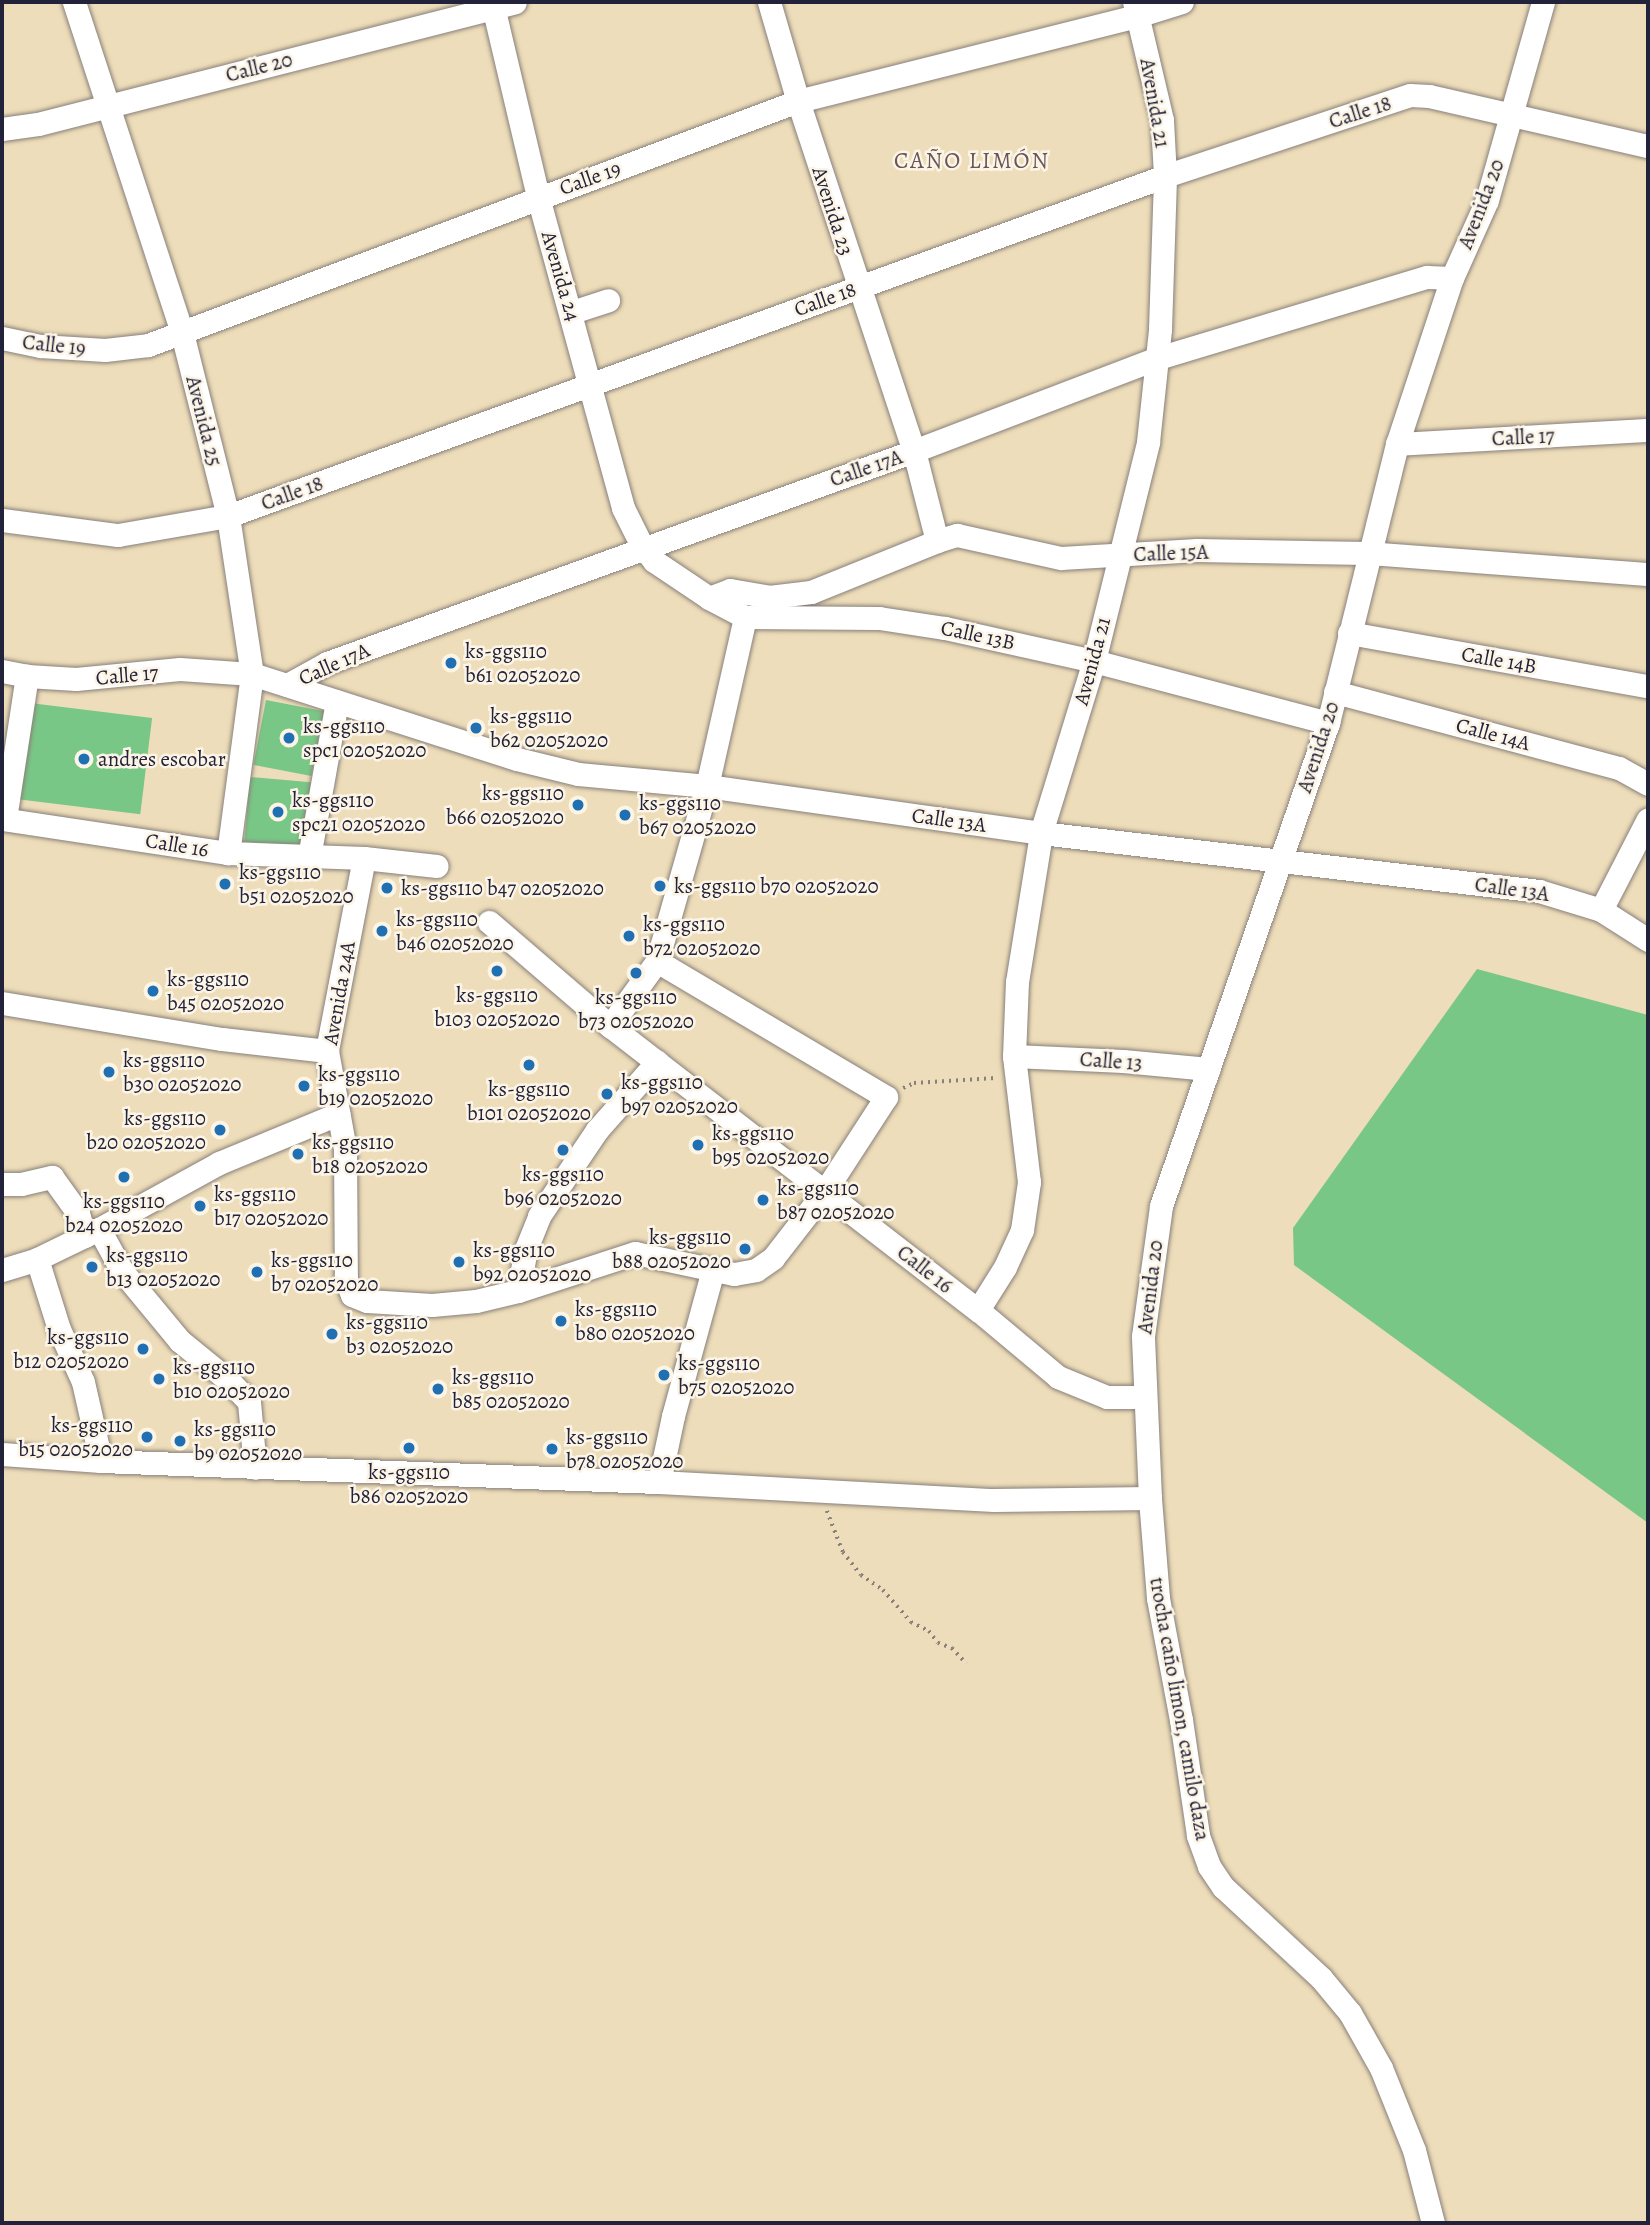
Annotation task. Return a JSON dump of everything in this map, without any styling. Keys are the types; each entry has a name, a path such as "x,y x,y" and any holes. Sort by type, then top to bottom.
{"street":[{"name":"Avenida 25","path":"74,2 182,333 228,516 252,674 228,853"},
{"name":"Avenida 23","path":"769,2 858,287 914,451 937,541"},
{"name":"Calle 19","path":"2,338 40,346 105,350 148,345 798,101 1136,9 1182,2"},
{"name":"Avenida 20","path":"1150,1498 1143,1336 1161,1206 1278,860 1328,723 1397,444 1452,278 1486,200 1543,2"},
{"name":"Calle 20","path":"2,129 38,124 500,4"},
{"name":"Avenida 24","path":"500,4 538,197 572,312 622,508 642,546"},
{"name":"Avenida 21","path":"978,1310 1005,1267 1022,1230 1029,1182 1014,1067 1017,982 1041,833 1094,661 1149,442 1158,358 1165,176 1162,120 1136,9"},
{"name":"Calle 18","path":"2,520 118,535 228,516 1165,176 1410,95 1429,96 1511,117 1648,146"},
{"name":"Calle 17A","path":"287,685 327,663 642,546 914,451 1158,358 1427,277 1452,278"},
{"path":"572,312 608,300"},
{"name":"Calle 17","path":"1397,444 1648,430"},
{"name":"Calle 15A","path":"709,598 730,590 769,597 811,592 957,535 1061,558 1196,550 1368,553 1648,574"},
{"name":"Calle 13B","path":"642,546 654,561 709,598 745,617 879,618 908,621 1094,661 1328,723"},
{"path":"610,1026 657,961 707,786 745,617"},
{"name":"Calle 14B","path":"1349,633 1648,686"},
{"name":"Calle 17","path":"2,671 27,676 112,677 180,669 252,674"},
{"name":"Calle 13A","path":"252,674 517,759 578,774 707,786 1041,833 1539,891 1601,910 1648,940"},
{"path":"3,819 27,676"},
{"name":"Calle 14A","path":"1335,692 1619,768 1648,784"},
{"path":"309,857 337,702"},
{"name":"Calle 16","path":"3,819 228,853 364,858 437,866"},
{"path":"1601,910 1648,819"},
{"name":"Avenida 24A","path":"364,858 327,1051 345,1149 346,1280 352,1295 367,1301 432,1305 476,1301 518,1291"},
{"name":"Calle 16","path":"489,922 610,1026 978,1310 1058,1377 1107,1397 1145,1396"},
{"path":"657,961 886,1097 824,1191 773,1258 756,1270 734,1274 635,1253 518,1291 526,1249 539,1216 597,1130 657,1062"},
{"path":"2,1003 222,1039 327,1051"},
{"name":"Calle 13","path":"1014,1067 1209,1069"},
{"path":"2,1270 37,1259 91,1233 219,1163 338,1114"},
{"path":"2,1184 21,1184 52,1177 91,1233 180,1341 228,1380 249,1402 255,1468"},
{"path":"37,1259 59,1329 83,1382 101,1461"},
{"path":"659,1482 673,1416 713,1270"},
{"path":"2,1454 255,1468 659,1482 993,1500 1150,1498"},
{"name":"trocha caño limon, camilo daza","path":"1150,1498 1158,1598 1181,1720 1198,1835 1209,1866 1223,1887 1321,1978 1350,2013 1381,2068 1415,2150 1433,2223"}],"path":[{"path":"886,1097 914,1083 1014,1067"},
{"path":"823,1492 829,1521 839,1542 862,1575 883,1590 911,1622 929,1631 938,1643 952,1648 966,1662"}],"green space":[{"name":"ks-ggs110 spc1 02052020","path":"266,700 324,711 311,776 253,765"},
{"name":"andres escobar","path":"30,703 152,718 140,814 18,799"},
{"name":"ks-ggs110 spc21 02052020","path":"250,777 311,782 305,847 244,842"},
{"path":"1477,969 1648,1015 1648,1523 1294,1265 1293,1228"}],"place":[{"name":"ks-ggs110 b61 02052020","path":"451,663"},
{"name":"ks-ggs110 b62 02052020","path":"476,728"},
{"name":"ks-ggs110 spc1 02052020","path":"289,738"},
{"name":"andres escobar","path":"84,759"},
{"name":"ks-ggs110 b66 02052020","path":"578,805"},
{"name":"ks-ggs110 spc21 02052020","path":"278,812"},
{"name":"ks-ggs110 b67 02052020","path":"625,815"},
{"name":"ks-ggs110 b51 02052020","path":"225,884"},
{"name":"ks-ggs110 b70 02052020","path":"660,886"},
{"name":"ks-ggs110 b47 02052020","path":"387,888"},
{"name":"ks-ggs110 b46 02052020","path":"382,931"},
{"name":"ks-ggs110 b72 02052020","path":"629,936"},
{"name":"ks-ggs110 b103 02052020","path":"497,971"},
{"name":"ks-ggs110 b73 02052020","path":"636,973"},
{"name":"ks-ggs110 b45 02052020","path":"153,991"},
{"name":"ks-ggs110 b101 02052020","path":"529,1065"},
{"name":"ks-ggs110 b30 02052020","path":"109,1072"},
{"name":"ks-ggs110 b19 02052020","path":"304,1086"},
{"name":"ks-ggs110 b97 02052020","path":"607,1094"},
{"name":"ks-ggs110 b20 02052020","path":"220,1130"},
{"name":"ks-ggs110 b95 02052020","path":"698,1145"},
{"name":"ks-ggs110 b96 02052020","path":"563,1150"},
{"name":"ks-ggs110 b18 02052020","path":"298,1154"},
{"name":"ks-ggs110 b24 02052020","path":"124,1177"},
{"name":"ks-ggs110 b87 02052020","path":"763,1200"},
{"name":"ks-ggs110 b17 02052020","path":"200,1206"},
{"name":"ks-ggs110 b88 02052020","path":"745,1249"},
{"name":"ks-ggs110 b92 02052020","path":"459,1262"},
{"name":"ks-ggs110 b13 02052020","path":"92,1267"},
{"name":"ks-ggs110 b7 02052020","path":"257,1272"},
{"name":"ks-ggs110 b80 02052020","path":"561,1321"},
{"name":"ks-ggs110 b3 02052020","path":"332,1334"},
{"name":"ks-ggs110 b12 02052020","path":"143,1349"},
{"name":"ks-ggs110 b75 02052020","path":"664,1375"},
{"name":"ks-ggs110 b10 02052020","path":"159,1379"},
{"name":"ks-ggs110 b85 02052020","path":"438,1389"},
{"name":"ks-ggs110 b15 02052020","path":"147,1437"},
{"name":"ks-ggs110 b9 02052020","path":"180,1441"},
{"name":"ks-ggs110 b86 02052020","path":"409,1448"},
{"name":"ks-ggs110 b78 02052020","path":"552,1449"}],"district":[{"name":"CAÑO LIMÓN","path":"972,161"}]}
